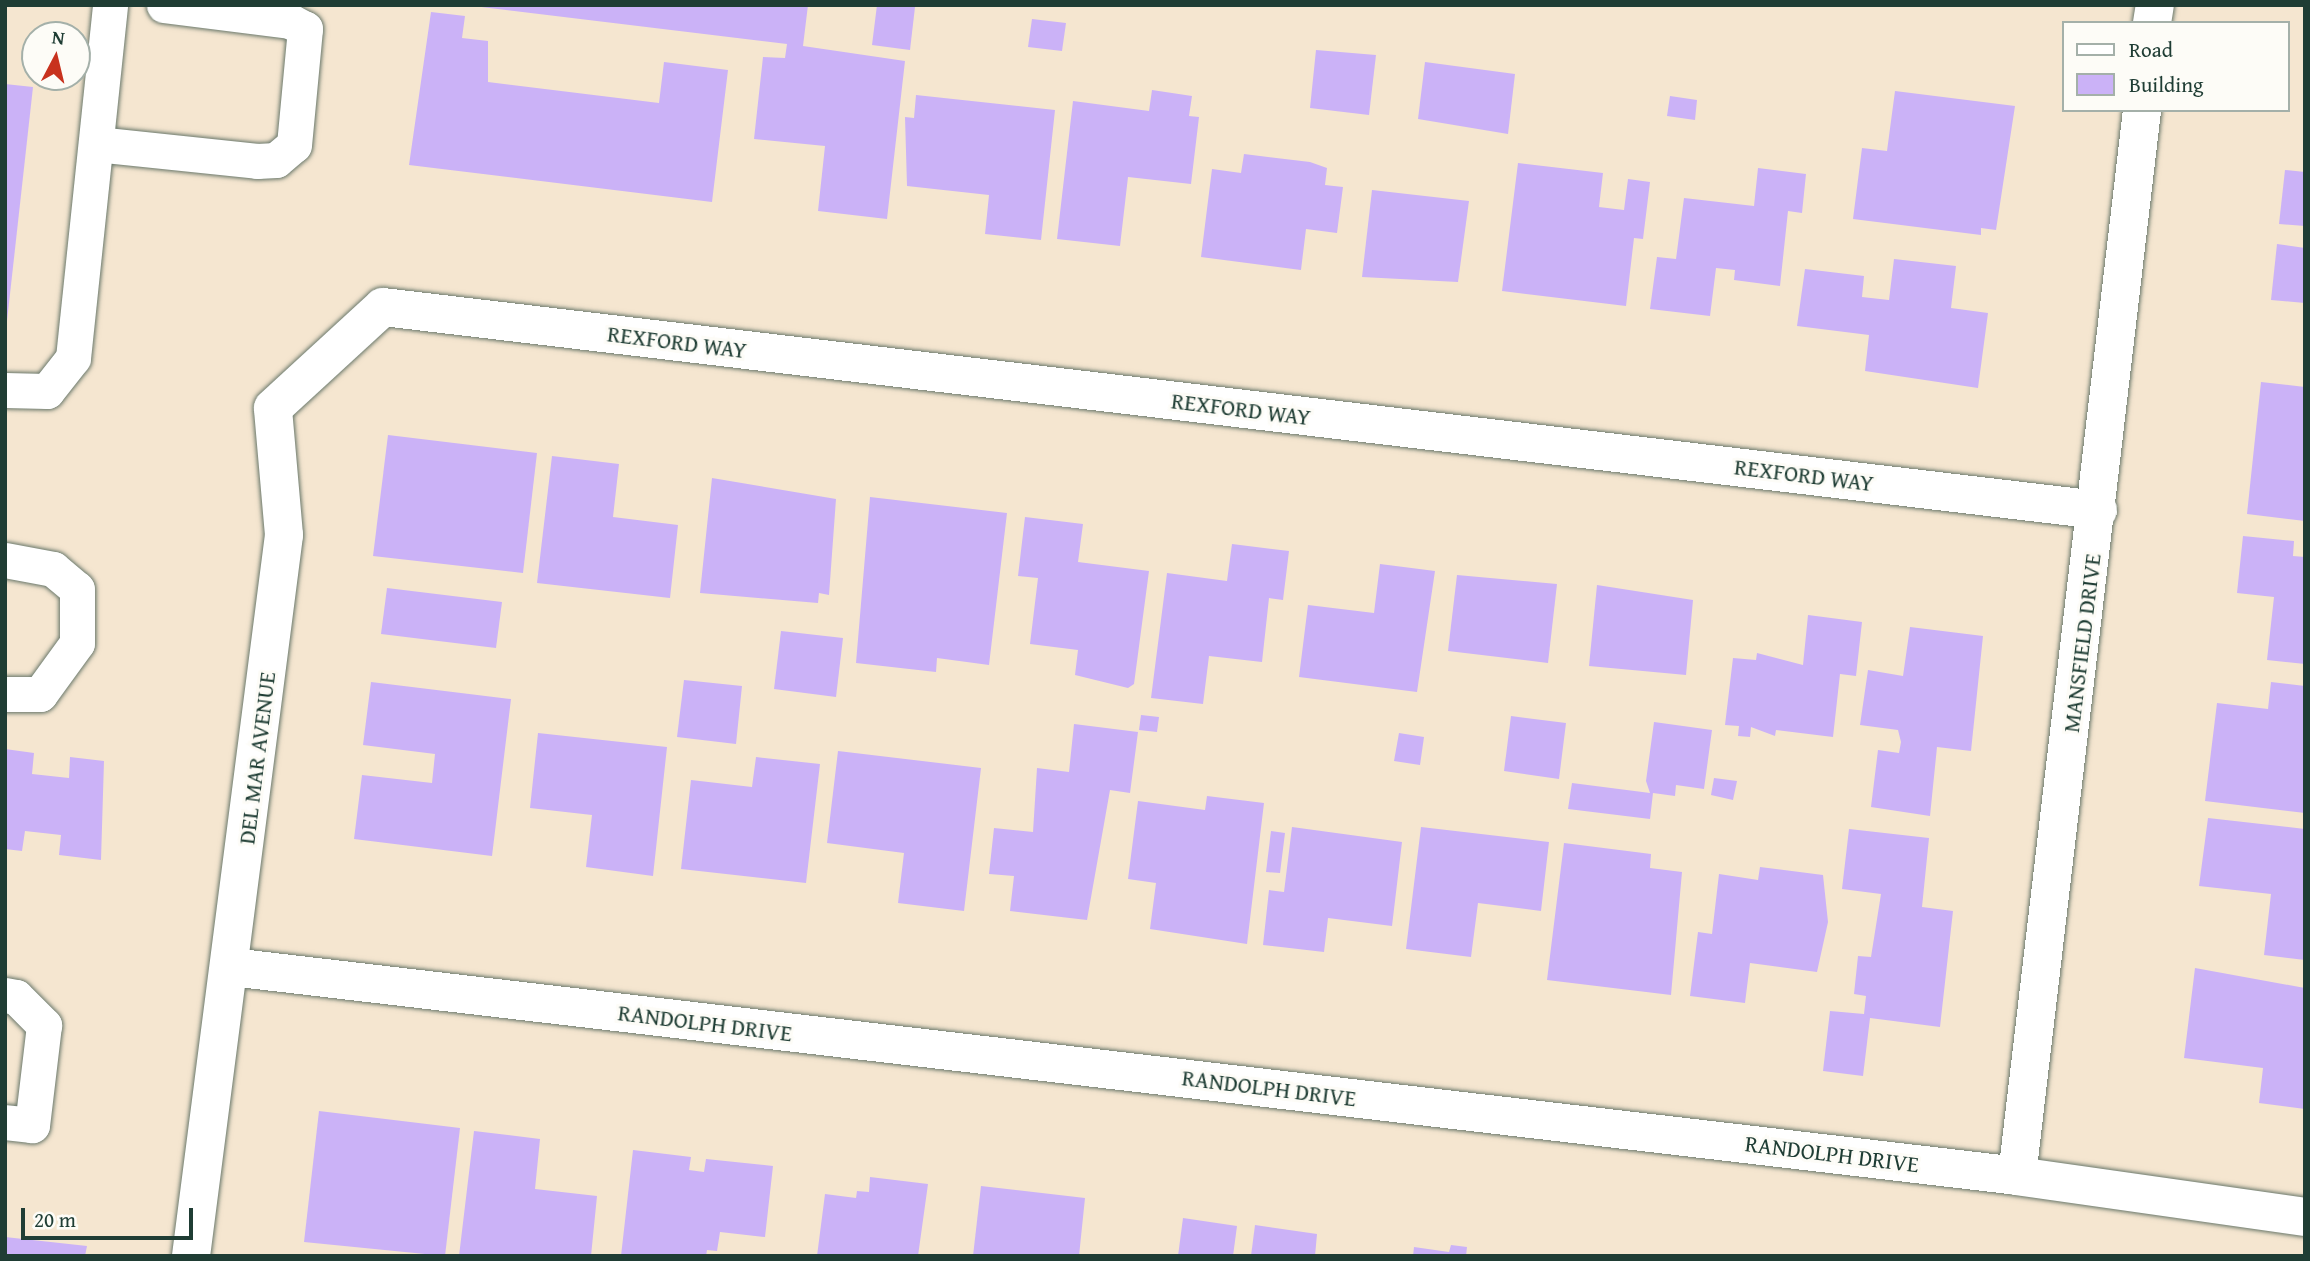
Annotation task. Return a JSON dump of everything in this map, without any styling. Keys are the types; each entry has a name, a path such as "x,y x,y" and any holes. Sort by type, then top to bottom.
{"street":[{"name":"MANSFIELD DRIVE","path":"2017,1176 2098,510 2142,112"},
{"name":"REXFORD WAY","path":"383,307 2098,510"},
{"name":"DEL MAR AVENUE","path":"191,1256 231,967 284,535 273,408 383,307"},
{"name":"RANDOLPH DRIVE","path":"231,967 2017,1176 2305,1217"}],"lane":[{"path":"5,390 47,391 73,358 110,5"},
{"path":"96,144 257,161 276,160 294,145 305,29 290,22 164,5"},
{"path":"5,560 53,569 77,589 77,643 40,694 5,694"},
{"path":"5,995 16,997 44,1025 32,1125 5,1122"}],"building":[{"path":"465,5 808,5 803,46 905,61 887,219 818,211 825,146 754,139 763,57 785,58 787,44"},
{"path":"877,5 915,7 910,50 872,45"},
{"path":"431,12 465,16 462,38 488,41 488,82 659,103 664,62 728,70 712,202 409,165"},
{"path":"1032,19 1066,23 1062,51 1028,47"},
{"path":"1316,50 1376,55 1369,115 1310,108"},
{"path":"1425,62 1515,74 1508,134 1418,119"},
{"path":"5,84 21,86 21,91 33,91 5,321"},
{"path":"1152,90 1192,96 1189,116 1199,117 1191,184 1128,177 1120,246 1057,239 1073,101 1149,111"},
{"path":"1895,91 2015,106 1996,230 1981,228 1981,235 1853,219 1862,148 1887,151"},
{"path":"916,95 1055,110 1041,240 985,234 989,195 907,186 905,117 914,118"},
{"path":"1670,96 1697,100 1695,120 1667,116"},
{"path":"1244,154 1310,162 1327,168 1325,185 1343,187 1337,233 1306,229 1301,270 1201,257 1212,169 1241,173"},
{"path":"1518,163 1603,173 1599,207 1624,210 1628,179 1650,182 1643,239 1634,238 1626,306 1502,291"},
{"path":"1758,168 1806,174 1802,213 1788,211 1780,286 1734,280 1735,270 1716,268 1710,316 1650,309 1657,257 1676,259 1684,198 1754,206"},
{"path":"2285,170 2305,172 2305,226 2279,224"},
{"path":"1372,190 1469,201 1458,282 1362,277"},
{"path":"2277,244 2305,248 2305,303 2271,300"},
{"path":"1894,259 1956,266 1951,308 1988,313 1978,388 1865,371 1869,335 1797,326 1805,269 1864,276 1862,297 1889,300"},
{"path":"2261,382 2305,387 2305,521 2247,514"},
{"path":"388,435 537,453 523,573 373,556"},
{"path":"552,456 619,464 613,517 678,525 670,598 537,583"},
{"path":"712,478 836,499 829,595 819,593 818,603 700,593"},
{"path":"870,497 1007,513 989,665 937,658 936,672 856,663"},
{"path":"1025,517 1083,524 1078,562 1149,571 1134,684 1128,688 1075,675 1078,650 1030,644 1038,578 1018,576"},
{"path":"2243,536 2294,541 2293,556 2305,557 2305,664 2267,660 2274,597 2237,593"},
{"path":"1232,544 1289,551 1283,600 1269,598 1262,662 1209,656 1203,704 1151,698 1167,573 1227,581"},
{"path":"1380,564 1435,571 1417,692 1299,677 1308,605 1374,613"},
{"path":"1457,575 1557,584 1548,663 1448,651"},
{"path":"1597,585 1693,600 1686,675 1589,666"},
{"path":"387,588 502,602 496,648 381,634"},
{"path":"1808,615 1862,622 1856,676 1840,674 1833,737 1776,730 1775,736 1751,727 1750,737 1738,736 1739,726 1725,725 1733,658 1756,660 1757,653 1803,665"},
{"path":"1910,627 1983,636 1971,751 1937,747 1930,816 1871,807 1878,750 1899,753 1901,742 1898,730 1860,725 1868,670 1903,676"},
{"path":"781,631 843,638 836,697 774,689"},
{"path":"684,680 742,686 736,744 677,737"},
{"path":"371,682 511,699 492,856 354,839 362,775 432,783 435,754 363,745"},
{"path":"2271,682 2305,686 2305,813 2205,801 2217,703 2268,709"},
{"path":"1141,715 1159,717 1157,732 1139,730"},
{"path":"1511,716 1566,723 1559,779 1504,771"},
{"path":"1654,722 1712,730 1704,789 1676,785 1675,796 1653,793 1650,819 1568,809 1572,783 1650,793 1646,781"},
{"path":"1074,724 1138,732 1130,793 1110,790 1087,920 1010,911 1014,876 989,874 994,828 1033,832 1037,768 1069,772"},
{"path":"538,733 667,747 653,876 586,867 592,815 530,808"},
{"path":"1399,733 1424,737 1420,765 1394,761"},
{"path":"5,749 34,753 32,774 69,778 70,757 104,761 101,860 59,855 61,835 25,831 22,851 5,849"},
{"path":"838,751 981,768 964,911 898,903 904,853 827,843"},
{"path":"756,757 820,764 806,883 681,869 691,780 752,787"},
{"path":"1714,778 1737,781 1733,800 1711,795"},
{"path":"1207,796 1264,803 1247,944 1150,929 1156,883 1128,879 1138,801 1205,810"},
{"path":"2208,818 2305,829 2305,960 2264,955 2271,894 2199,886"},
{"path":"1292,827 1402,842 1392,926 1328,918 1324,952 1263,945 1269,890 1284,892"},
{"path":"1421,827 1549,842 1541,911 1478,903 1471,957 1406,949"},
{"path":"1849,829 1929,838 1922,907 1953,911 1940,1027 1870,1018 1863,1076 1823,1071 1830,1011 1864,1014 1866,996 1854,994 1858,956 1871,957 1881,894 1842,889"},
{"path":"1271,831 1285,833 1280,873 1266,872"},
{"path":"1564,843 1651,854 1650,868 1682,872 1671,995 1547,980"},
{"path":"1760,867 1823,875 1828,922 1817,972 1750,963 1745,1003 1690,996 1698,932 1712,934 1719,874 1758,880"},
{"path":"2195,968 2305,988 2305,1109 2259,1103 2263,1068 2184,1058"},
{"path":"319,1111 460,1128 445,1256 304,1242"},
{"path":"474,1131 540,1139 535,1189 597,1196 591,1256 459,1256"},
{"path":"633,1150 691,1157 689,1170 704,1172 706,1159 773,1166 765,1237 720,1232 717,1251 707,1250 706,1256 621,1256"},
{"path":"870,1177 928,1184 918,1256 817,1256 825,1194 856,1198 857,1191 869,1192"},
{"path":"981,1186 1085,1198 1079,1256 973,1256"},
{"path":"1183,1218 1237,1226 1233,1256 1178,1256"},
{"path":"1255,1225 1317,1234 1315,1256 1251,1256"},
{"path":"5,1237 87,1246 85,1256 5,1256"},
{"path":"1451,1245 1467,1247 1466,1256 1413,1256 1414,1247 1449,1252"}]}
